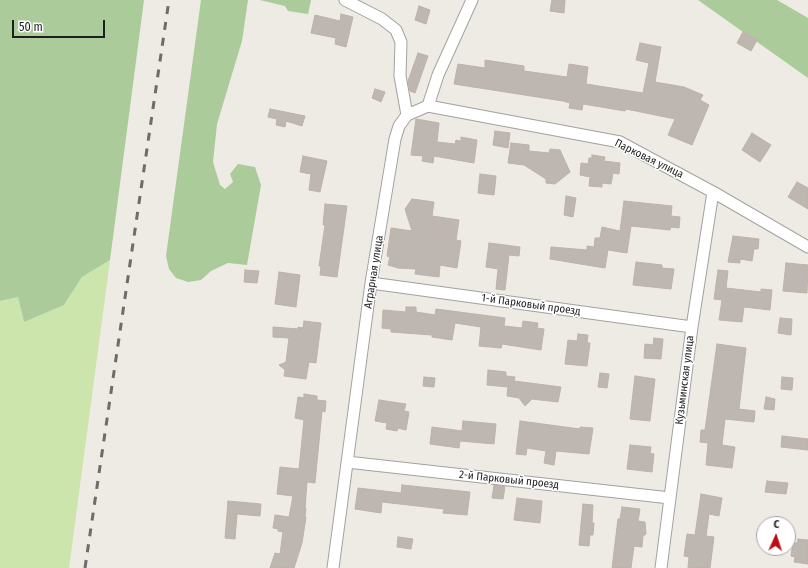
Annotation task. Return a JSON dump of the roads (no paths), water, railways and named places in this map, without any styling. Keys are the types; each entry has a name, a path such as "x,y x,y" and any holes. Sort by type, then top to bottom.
{"street":[{"path":"345,0 376,16 396,30 401,42 400,76 407,116 428,106 438,75 472,0"},
{"name":"Парковая улица","path":"428,106 620,142 713,192 808,247"},
{"name":"Аграрная улица","path":"333,568 371,283 395,138 398,126 407,116"},
{"name":"Кузьминская улица","path":"661,568 692,327 713,192"},
{"name":"1-й Парковый проезд","path":"371,283 692,327"},
{"name":"2-й Парковый проезд","path":"347,462 670,498"}],"railway":[{"path":"85,568 169,0"}]}
